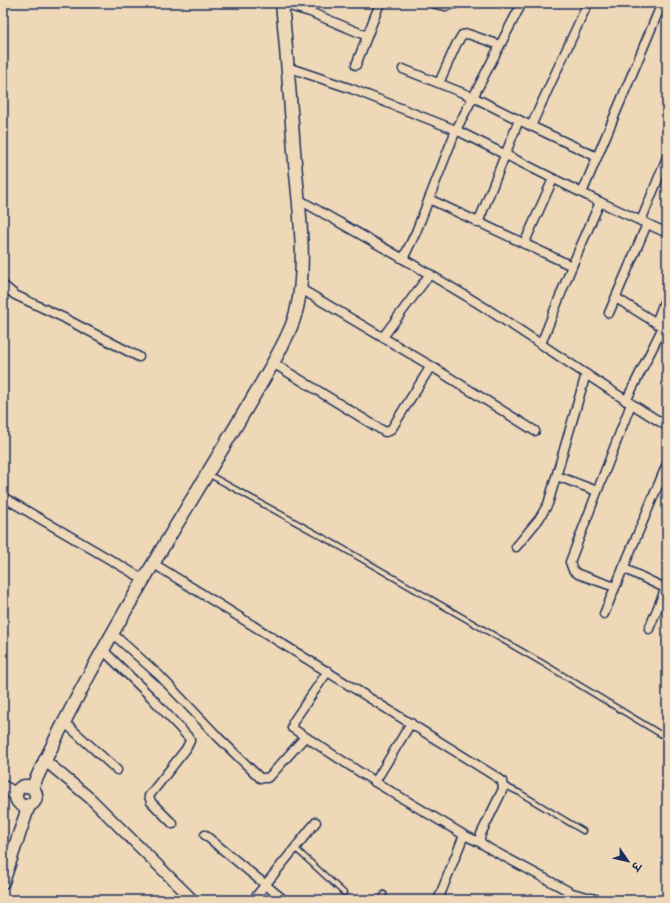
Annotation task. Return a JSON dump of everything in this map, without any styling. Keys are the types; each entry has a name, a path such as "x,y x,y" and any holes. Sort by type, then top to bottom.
{"main road":[{"path":"32,788 44,760 103,650 273,363 289,331 297,309 301,289 301,247 282,4"},
{"path":"22,786 32,788 35,792 34,802 29,805 24,805 17,799 16,794 22,786"},
{"path":"3,787 16,794"},
{"path":"3,882 29,805"}],"street":[{"path":"356,65 380,3"},
{"path":"432,3 446,6 458,3"},
{"path":"403,259 429,199 456,130 522,3"},
{"path":"531,126 588,3"},
{"path":"282,4 310,12 368,36"},
{"path":"582,193 663,4"},
{"path":"439,83 462,35 468,34 500,45"},
{"path":"287,66 352,89 456,130 505,156 600,202 667,232"},
{"path":"403,69 473,97 597,157"},
{"path":"478,222 519,120"},
{"path":"609,313 616,298 667,157"},
{"path":"524,244 554,179"},
{"path":"298,199 430,274 541,344 629,403 666,425"},
{"path":"429,199 572,266"},
{"path":"541,344 572,266 600,202"},
{"path":"382,337 430,274"},
{"path":"3,285 15,295 140,357"},
{"path":"301,289 431,366 535,431"},
{"path":"615,587 578,574 571,566 571,556 597,491 629,403 662,326 667,294"},
{"path":"616,298 662,326"},
{"path":"273,363 385,432 392,428 431,366"},
{"path":"516,546 544,512 557,476 586,374"},
{"path":"604,614 622,568 667,464"},
{"path":"557,476 597,491"},
{"path":"3,497 145,580"},
{"path":"154,564 328,671 502,781 503,785 501,796 480,838 481,843"},
{"path":"622,568 667,587 649,629"},
{"path":"113,634 160,676 219,738 260,778 267,778 271,775 305,737"},
{"path":"103,650 151,697 190,739 186,749 149,796 151,802 173,824"},
{"path":"328,671 292,724 292,728 294,730 375,782 464,835 481,843 554,885 572,893 594,899"},
{"path":"64,722 117,770"},
{"path":"375,782 411,723"},
{"path":"44,760 91,799 193,900"},
{"path":"253,900 316,822"},
{"path":"206,834 284,900"},
{"path":"438,900 464,835"}],"lane":[{"path":"208,473 546,665 667,738"},
{"path":"503,785 520,793 583,832"},
{"path":"294,848 344,893"},
{"path":"381,900 384,894"}]}
